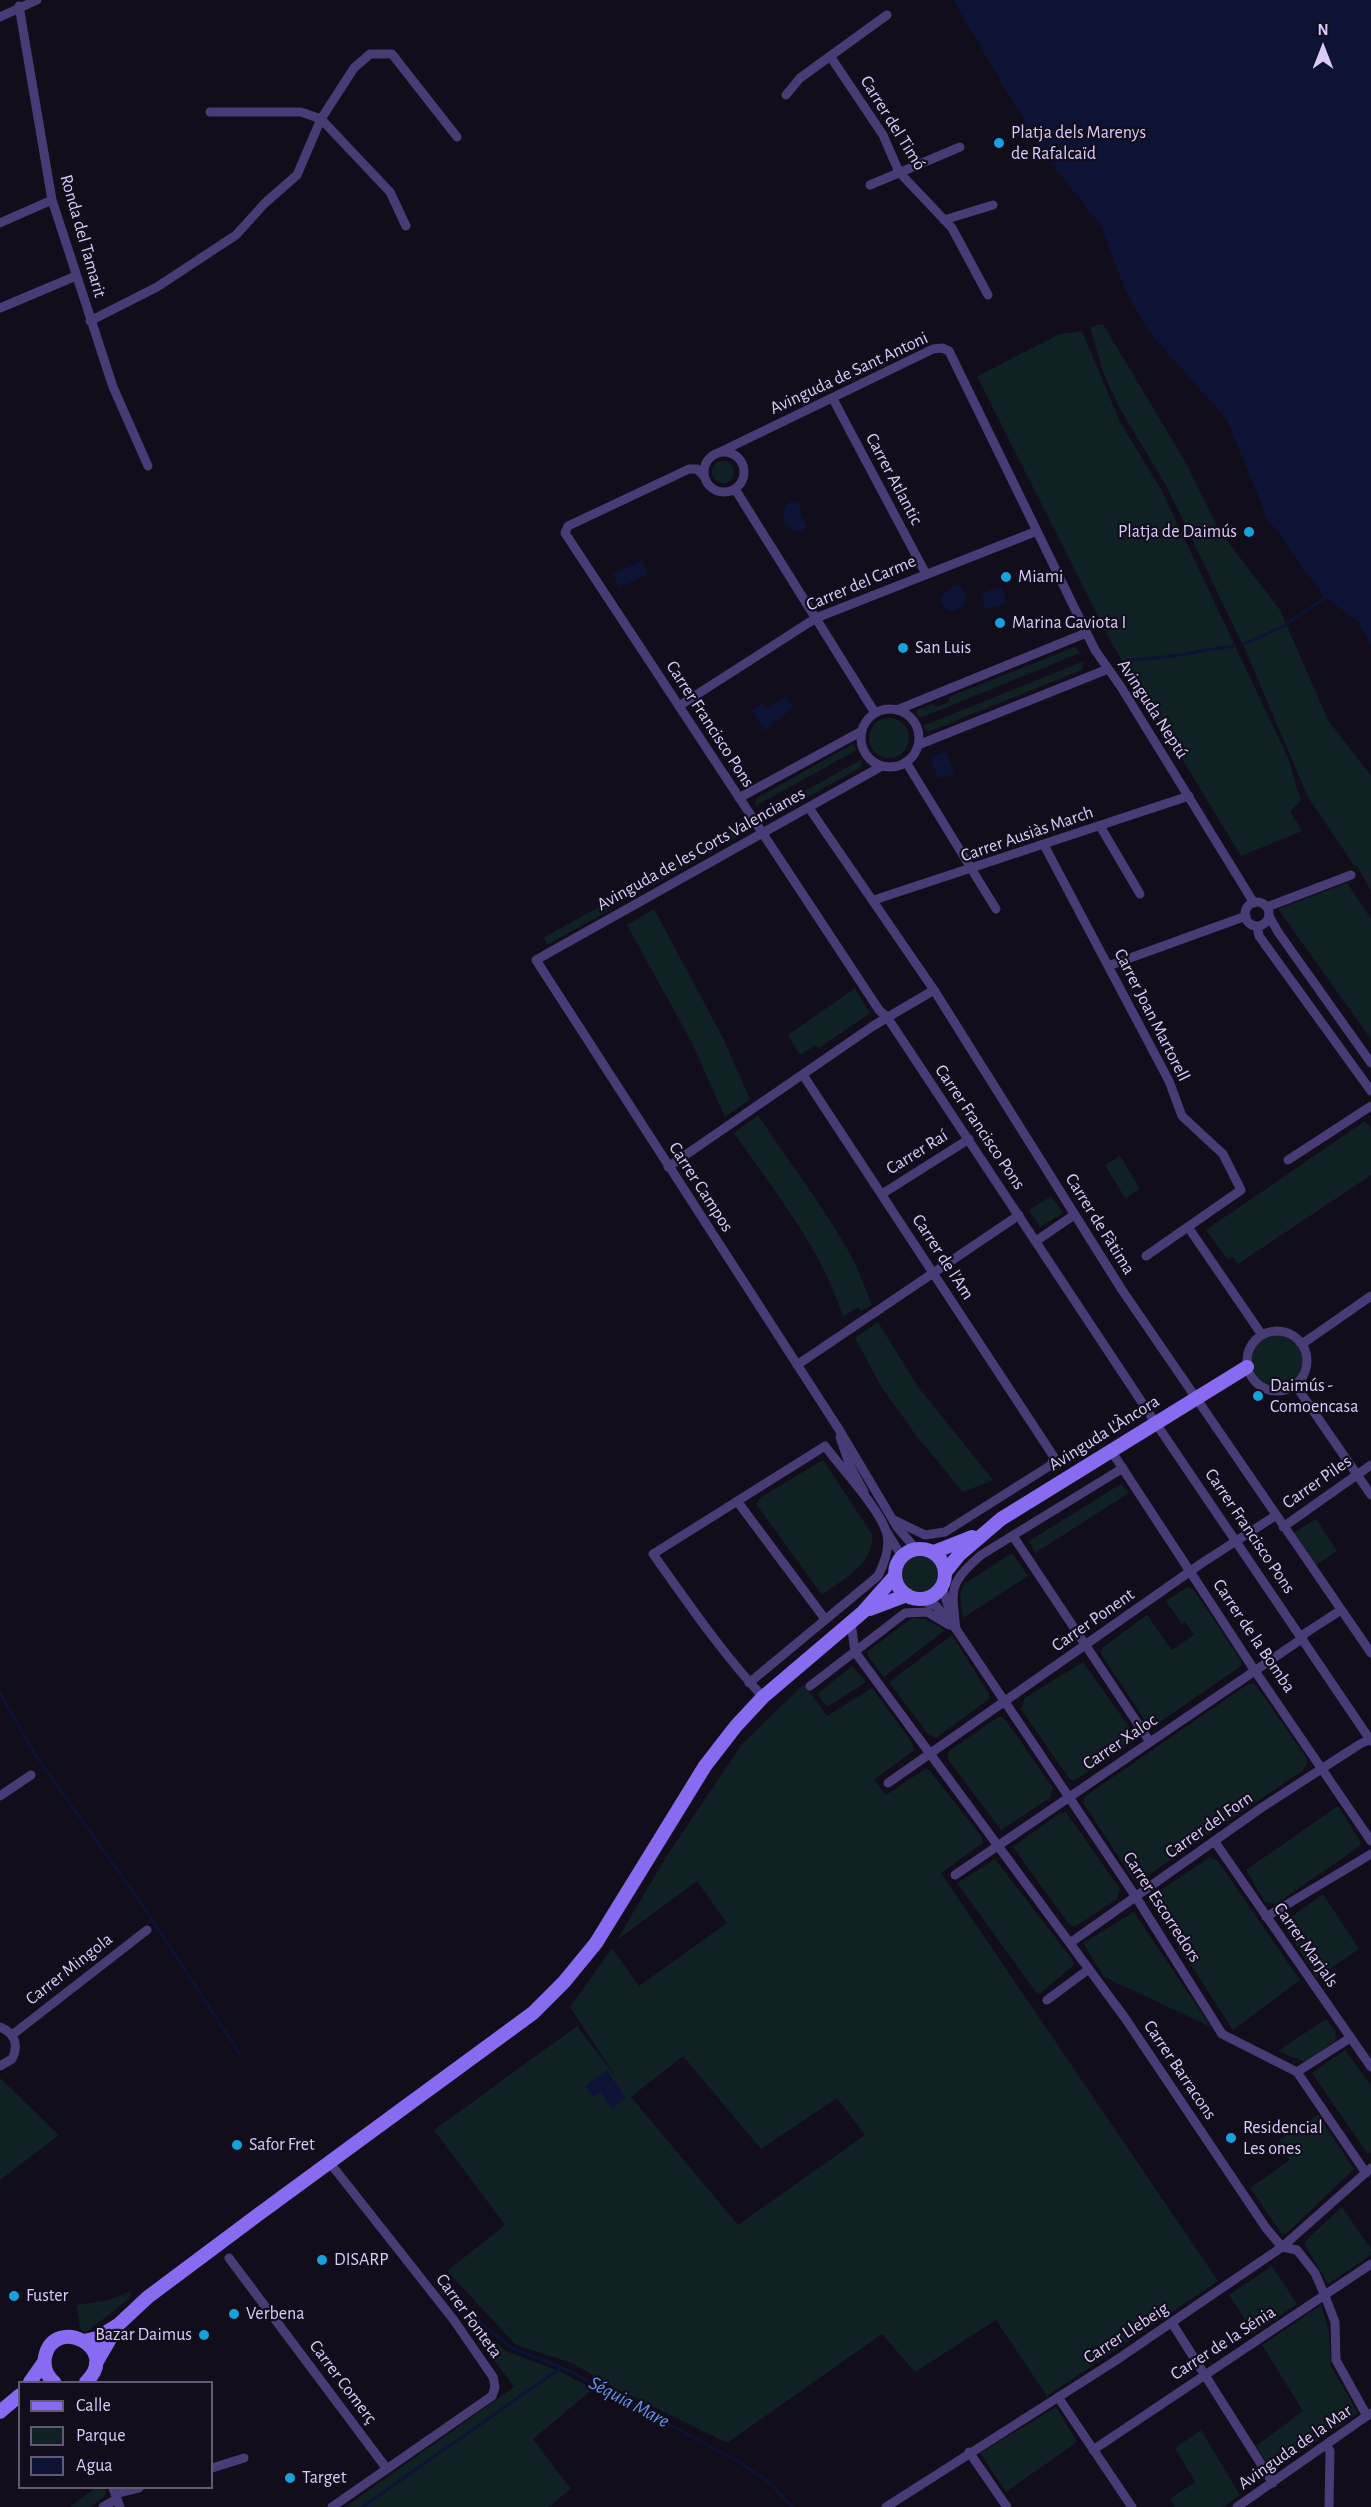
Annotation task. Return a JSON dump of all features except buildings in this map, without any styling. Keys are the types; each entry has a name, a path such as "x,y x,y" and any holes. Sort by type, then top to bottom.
{"street":[{"path":"6,0 9,11"},
{"path":"0,17 19,6 37,0"},
{"name":"Ronda del Tamarit","path":"19,6 52,200 113,387 148,466"},
{"path":"786,95 800,78 887,15"},
{"path":"90,321 157,287 236,235 265,203 297,175 321,119 354,68 370,54 392,54 457,137"},
{"name":"Carrer del Timó","path":"831,56 883,135 899,172 944,220 988,296"},
{"path":"210,112 301,112 321,119 390,192 406,226"},
{"path":"870,185 960,147"},
{"path":"0,224 52,200"},
{"path":"944,220 993,205"},
{"path":"0,308 76,276"},
{"name":"Avinguda de Sant Antoni","path":"718,453 938,348 948,351 956,367"},
{"name":"Avinguda Neptú","path":"956,367 1086,633 1254,903"},
{"name":"Carrer Atlantic","path":"833,399 926,574"},
{"name":"Avinguda de Sant Antoni","path":"736,456 739,448 748,440"},
{"path":"718,453 731,453 736,456 744,473 735,489 716,490 706,482 705,464 718,453"},
{"name":"Carrer Francisco Pons","path":"704,476 697,470 689,469 568,526 564,531 879,1010 887,1017 1155,1422 1371,1740"},
{"path":"735,489 875,713"},
{"name":"Carrer del Carme","path":"679,706 816,618 1037,531"},
{"path":"1086,633 897,710 875,713 862,731 863,749 874,762 882,766 890,767 906,762 918,745 1108,669"},
{"path":"897,710 904,713 915,724 918,745"},
{"name":"Avinguda de les Corts Valencianes","path":"739,798 862,731"},
{"path":"906,762 996,909"},
{"name":"Avinguda de les Corts Valencianes","path":"536,960 882,766"},
{"name":"Carrer Ausiàs March","path":"874,900 971,870 1189,796"},
{"name":"Carrer de Fàtima","path":"809,808 934,990 1074,1215 1195,1397 1371,1653"},
{"path":"1100,826 1140,894"},
{"name":"Carrer Joan Martorell","path":"1044,845 1169,1081 1182,1116 1223,1154 1241,1190 1188,1227"},
{"path":"1268,911 1351,875"},
{"path":"1257,926 1249,922 1246,916 1247,909 1254,903 1261,903 1268,911 1278,932 1371,1063"},
{"path":"1257,926 1266,922 1268,911"},
{"path":"1108,966 1246,916"},
{"path":"1257,926 1258,936 1371,1091"},
{"name":"Carrer Campos","path":"536,960 840,1431 894,1520 916,1549"},
{"path":"669,1167 887,1017 934,990"},
{"name":"Carrer de l'Am","path":"803,1075 1054,1457 1051,1465 945,1532 925,1535 894,1520"},
{"path":"1288,1160 1371,1106"},
{"name":"Carrer Raí","path":"882,1194 969,1139"},
{"path":"796,1365 1019,1215"},
{"path":"1036,1240 1074,1215"},
{"path":"1146,1256 1188,1227 1262,1335"},
{"path":"1302,1344 1371,1296"},
{"path":"1270,1332 1288,1333 1302,1344 1308,1361 1307,1371 1296,1386 1276,1392 1266,1390 1250,1377 1247,1367 1249,1349 1262,1335 1270,1332"},
{"name":"Avinguda L'Àncora","path":"934,1552 982,1533 1110,1449 1247,1367"},
{"path":"1296,1386 1371,1495"},
{"path":"840,1431 841,1445 866,1498 902,1557"},
{"path":"763,1697 749,1683 653,1554 825,1446 866,1498"},
{"name":"Carrer de la Bomba","path":"1110,1449 1255,1671 1371,1841"},
{"name":"Carrer Piles","path":"1283,1527 1371,1465"},
{"name":"Carrer Escorredors","path":"956,1629 953,1600 955,1582 981,1555 1122,1468"},
{"path":"737,1501 825,1619"},
{"name":"Carrer Ponent","path":"930,1752 1275,1516"},
{"path":"749,1683 878,1576 886,1560 887,1532"},
{"name":"Avinguda L'Àncora","path":"946,1571 982,1533"},
{"path":"1013,1536 1150,1742"},
{"path":"862,1612 913,1597 932,1596 942,1587 946,1571 944,1564 934,1552 916,1549 902,1557 896,1566 895,1576 901,1590 913,1597"},
{"path":"31,2381 44,2362 48,2349 57,2340 69,2337 84,2341 97,2338 118,2325 148,2297 507,2033 564,1982 596,1942 705,1766 763,1697 862,1612 895,1576"},
{"name":"Carrer Escorredors","path":"942,1587 956,1629"},
{"name":"Carrer Escorredors","path":"913,1597 936,1606 956,1629 1136,1896 1222,2034 1298,2072 1368,2170"},
{"name":"Carrer Xaloc","path":"955,1875 1341,1610"},
{"path":"810,1686 905,1613 927,1612 956,1629"},
{"name":"Carrer Barracons","path":"851,1622 855,1652 1125,2018 1266,2228 1282,2247 1297,2250 1315,2273 1335,2322 1336,2360 1369,2414"},
{"name":"Carrer del Forn","path":"1070,1943 1322,1768 1360,1744 1371,1740"},
{"path":"888,1783 930,1752"},
{"path":"0,1796 32,1775"},
{"name":"Carrer Marjals","path":"1215,1842 1371,2067"},
{"path":"1266,1917 1371,1854"},
{"name":"Carrer Mingola","path":"12,2035 147,1930"},
{"path":"1047,2000 1089,1969"},
{"path":"0,2028 12,2035 15,2052 9,2062 0,2066"},
{"path":"1298,2072 1350,2038"},
{"name":"Carrer Fonteta","path":"330,2163 453,2319 495,2383 492,2396 332,2507"},
{"name":"Carrer Llebeig","path":"886,2507 1172,2323 1282,2247 1368,2170"},
{"name":"Carrer Comerç","path":"229,2258 387,2469"},
{"name":"Carrer de la Sénia","path":"1094,2450 1371,2264"},
{"path":"1172,2323 1273,2483"},
{"path":"89,2381 96,2363 118,2325"},
{"path":"84,2341 93,2351 96,2363"},
{"path":"44,2362 48,2376 53,2381"},
{"path":"1058,2397 1132,2507"},
{"path":"0,2412 18,2398"},
{"name":"Avinguda de la Mar","path":"1237,2507 1369,2414"},
{"path":"1326,2445 1330,2451 1329,2507"},
{"path":"969,2452 1004,2506"},
{"path":"213,2468 244,2458"},
{"path":"103,2507 116,2497 135,2489"}],"green space":[{"path":"1103,324 1186,463 1219,530 1280,610 1328,720 1371,776 1371,891 1357,866 1355,867 1308,797 1247,654 1167,487 1119,407 1103,372 1090,327"},
{"path":"1082,331 1120,422 1162,491 1288,758 1301,801 1290,811 1302,831 1241,856 1111,642 977,376 1060,334"},
{"path":"723,461 731,464 734,472 731,480 723,483 715,480 712,472 715,464"},
{"path":"1075,647 1080,653 920,718 917,714 917,710 949,702 949,697"},
{"path":"1084,661 1082,670 928,732 923,726"},
{"path":"889,718 903,724 909,738 903,752 889,758 875,752 869,738 875,724"},
{"path":"853,744 857,750 755,806 757,798"},
{"path":"862,759 861,767 766,821 760,816"},
{"path":"746,824 747,831 652,886 647,879"},
{"path":"1347,883 1371,919 1371,1039 1278,909"},
{"path":"605,904 608,911 547,945 544,937"},
{"path":"654,909 723,1038 750,1099 725,1117 692,1043 627,925"},
{"path":"855,988 870,1013 819,1048 816,1045 800,1055 788,1035"},
{"path":"758,1115 840,1236 856,1266 872,1305 861,1311 858,1307 843,1317 834,1292 810,1244 734,1133"},
{"path":"1365,1121 1371,1129 1371,1175 1238,1264 1233,1257 1228,1260 1206,1230"},
{"path":"1120,1156 1140,1189 1125,1198 1105,1165"},
{"path":"1051,1196 1063,1213 1040,1227 1029,1210"},
{"path":"878,1322 918,1387 993,1480 963,1492 918,1438 882,1388 855,1338"},
{"path":"1271,1331 1283,1331 1299,1339 1305,1349 1307,1361 1305,1373 1299,1383 1283,1391 1271,1391 1255,1383 1247,1367 1247,1355 1255,1339"},
{"path":"823,1460 872,1534 872,1545 856,1570 822,1595 756,1504 761,1497"},
{"path":"1121,1484 1129,1493 1035,1553 1029,1541"},
{"path":"1316,1519 1337,1551 1316,1565 1294,1533"},
{"path":"916,1549 926,1549 939,1556 946,1569 946,1579 939,1592 926,1599 916,1599 907,1595 900,1588 896,1579 896,1569 900,1560 907,1553"},
{"path":"1012,1553 1028,1576 963,1618 960,1595 964,1584"},
{"path":"1187,1587 1194,1590 1241,1660 1241,1666 1157,1724 1151,1725 1146,1722 1101,1654 1102,1648 1147,1615 1172,1650 1194,1635 1185,1622 1182,1624 1166,1601"},
{"path":"912,1618 925,1619 945,1630 884,1677 868,1656 868,1651"},
{"path":"952,1635 989,1694 989,1699 936,1738 928,1734 889,1682"},
{"path":"1083,1662 1134,1734 1130,1744 1075,1780 1070,1780 1021,1709 1025,1698"},
{"path":"852,1666 866,1682 827,1707 817,1694"},
{"path":"804,1684 827,1716 872,1688 911,1741 914,1750 874,1780 886,1795 925,1769 929,1770 982,1837 983,1843 941,1873 1218,2281 1047,2396 996,2320 915,2372 882,2334 727,2443 615,2388 572,2363 516,2345 447,2271 505,2225 434,2130 577,2026 618,2080 570,2007 612,1948 639,1986 727,1923 697,1881 617,1940 666,1857 742,1744","holes":["683,2056 761,2149 837,2098 865,2135 738,2225 631,2097"]},
{"path":"1248,1684 1254,1684 1258,1688 1306,1757 1307,1764 1302,1771 1138,1882 1133,1879 1084,1804 1084,1797"},
{"path":"998,1717 1003,1717 1007,1722 1053,1788 1050,1798 1001,1830 947,1758 949,1751"},
{"path":"1338,1806 1360,1841 1360,1846 1276,1904 1265,1902 1246,1870"},
{"path":"1066,1812 1120,1889 1117,1899 1075,1927 1068,1923 1013,1847 1060,1813"},
{"path":"1210,1857 1218,1861 1300,1980 1233,2030 1152,1905 1151,1899"},
{"path":"995,1859 1072,1959 1074,1965 1038,1995 957,1883"},
{"path":"1323,1894 1359,1949 1317,1978 1284,1926 1284,1922"},
{"path":"1134,1912 1211,2027 1104,1977 1083,1943"},
{"path":"1326,2019 1336,2032 1335,2041 1305,2062 1278,2051"},
{"path":"1345,2050 1371,2086 1371,2153 1367,2153 1312,2073"},
{"path":"0,2078 59,2135 0,2180"},
{"path":"1318,2115 1354,2169 1287,2233 1282,2234 1250,2188 1290,2160 1279,2140"},
{"path":"1342,2207 1371,2249 1371,2255 1328,2284 1305,2245 1306,2240"},
{"path":"1272,2266 1297,2304 1254,2333 1229,2295"},
{"path":"131,2291 129,2299 85,2333 80,2328 77,2305 110,2300"},
{"path":"1321,2305 1329,2332 1331,2366 1358,2413 1272,2471 1256,2446 1303,2411 1262,2345"},
{"path":"460,2314 506,2351 561,2372 593,2389 533,2439 571,2489 548,2507 345,2507 514,2387"},
{"path":"1056,2407 1077,2442 1006,2492 980,2453"},
{"path":"1201,2430 1240,2495 1223,2507 1175,2507 1170,2499 1195,2482 1175,2448"},
{"path":"94,2489 105,2489 105,2496 90,2507 70,2507"}],"water":[{"path":"953,0 1371,0 1371,646 1358,621 1325,598 1267,518 1227,420 1148,331 1125,290 1101,226 1041,150"},
{"path":"792,501 803,504 799,507 807,528 802,532 791,530 783,519 785,506"},
{"path":"642,560 648,574 619,588 613,574"},
{"path":"957,585 962,586 968,603 955,611 947,611 940,601 941,595"},
{"path":"1002,586 1007,603 985,610 980,594"},
{"path":"786,696 794,707 765,731 751,710 762,704 766,709"},
{"path":"945,751 956,773 938,779 930,757"},
{"path":"607,2070 626,2098 612,2109 600,2092 593,2097 585,2086"}],"waterway":[{"path":"1244,644 1282,627 1325,598"},
{"path":"1128,660 1166,657 1233,646"},
{"path":"0,1693 36,1756 141,1903 240,2054"},
{"name":"Séquia Mare","path":"459,2309 465,2310 512,2348 568,2370 741,2463 771,2484 792,2507"},
{"path":"362,2507 562,2367"}],"place":[{"name":"Platja dels Marenys de Rafalcaïd","path":"999,143"},
{"name":"Platja de Daimús","path":"1249,532"},
{"name":"Miami","path":"1006,577"},
{"name":"Marina Gaviota I","path":"1000,623"},
{"name":"San Luis","path":"903,648"},
{"name":"Daimús - Comoencasa","path":"1258,1396"},
{"name":"Residencial Les ones","path":"1231,2138"},
{"name":"Safor Fret","path":"237,2145"},
{"name":"DISARP","path":"322,2260"},
{"name":"Fuster","path":"14,2296"},
{"name":"Verbena","path":"234,2314"},
{"name":"Bazar Daimus","path":"204,2335"},
{"name":"Target","path":"290,2478"}]}
